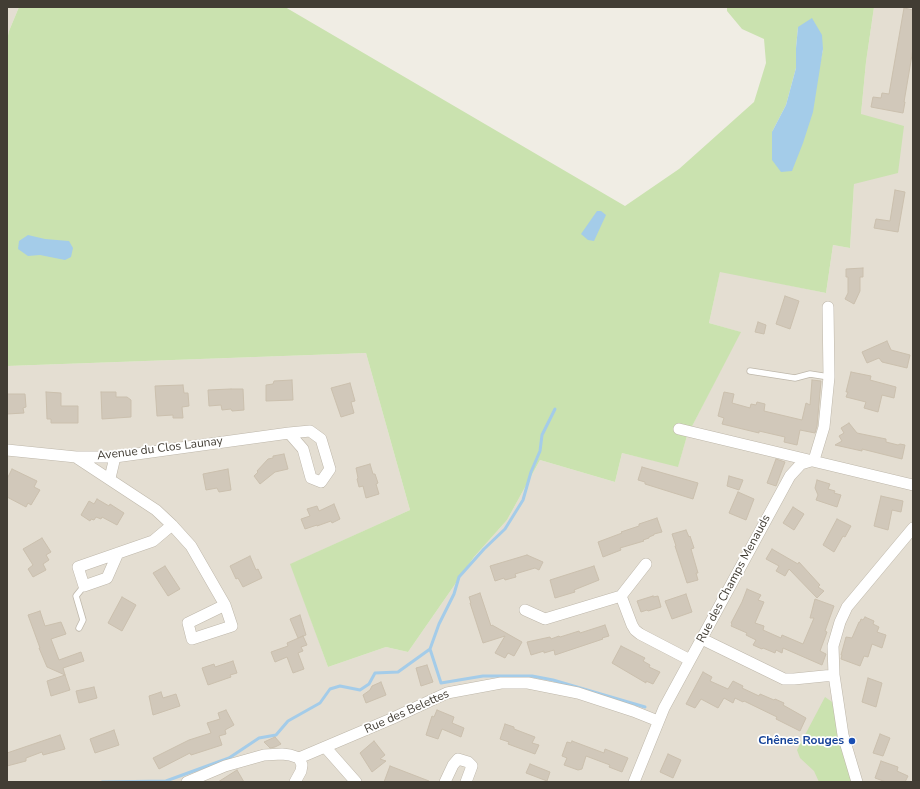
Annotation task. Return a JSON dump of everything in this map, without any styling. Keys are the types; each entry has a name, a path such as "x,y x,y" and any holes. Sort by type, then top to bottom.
{"street":[{"path":"814,460 824,427 829,377 828,307"},
{"path":"679,429 814,460 913,485"},
{"name":"Avenue du Clos Launay","path":"7,450 76,457 115,457 289,433 310,431 321,439 330,469 321,482 311,478 303,449 289,433"},
{"path":"76,457 110,478 156,510 172,525 191,546 225,605"},
{"path":"110,478 115,457"},
{"name":"Rue des Champs Menauds","path":"634,782 664,708 790,476 801,464 814,460"},
{"path":"118,553 106,578 84,586 78,567 153,540 172,525"},
{"path":"857,782 843,735 834,675 834,646 840,622 847,607 913,528"},
{"path":"525,610 545,619 621,596 646,564"},
{"path":"621,596 635,630 690,660"},
{"path":"702,638 784,679 834,675"},
{"name":"Rue des Belettes","path":"300,758 326,748 447,693 501,683 528,683 578,694 633,711 658,721"},
{"path":"326,748 356,782"},
{"path":"187,782 225,766 264,755 282,754 300,758 302,765 301,771 295,782"},
{"path":"445,782 452,766 458,759 468,762 472,766 466,782"}],"lane":[{"path":"750,371 795,378 810,374 829,377"},
{"path":"79,628 83,620 76,596 84,586"}],"shaded area":[{"path":"7,7 19,7 7,40"},
{"path":"874,7 913,7 913,782 7,782 7,366 366,353 410,510 291,564 328,667 386,647 408,652 474,557 507,520 540,460 615,482 622,453 678,466 687,436 740,332 709,323 720,271 826,293 833,245 850,248 854,184 866,62"}],"green space":[{"path":"19,7 285,7 625,206 679,169 754,102 766,63 764,39 742,29 727,11 727,7 874,7 866,62 861,114 904,126 898,173 854,184 850,248 833,245 826,293 720,272 709,323 741,332 687,436 678,467 622,453 615,482 540,460 507,520 474,557 408,652 386,647 328,667 290,564 410,510 366,353 7,366 7,40","holes":["798,27 823,49 817,79 772,132 786,105 796,68"]},
{"path":"825,697 835,704 854,782 819,782 814,771 800,758 797,750"}],"water":[{"path":"812,18 822,35 823,49 813,112 792,171 781,172 772,160 772,132 786,105 796,68 798,27"},
{"path":"597,211 601,211 606,215 594,241 588,240 581,234"},
{"path":"28,235 45,239 69,241 73,248 71,257 65,260 40,255 28,256 18,249 19,241"}],"building":[{"path":"904,8 913,10 913,49 903,113 871,107 873,97 881,98 882,93 889,94"},
{"path":"895,190 905,192 898,232 874,228 876,219 890,221"},
{"path":"863,268 863,277 860,277 860,291 854,304 845,299 848,293 848,277 846,277 846,269"},
{"path":"785,296 799,301 790,329 776,324"},
{"path":"758,322 766,325 764,334 755,332"},
{"path":"887,341 891,350 910,355 907,368 882,362 879,358 867,363 862,352"},
{"path":"851,372 871,376 870,380 896,387 894,398 882,395 878,412 864,408 866,402 846,397"},
{"path":"292,380 293,400 266,401 266,385 273,384 274,381"},
{"path":"812,380 821,381 817,426 815,433 800,430 797,445 784,442 785,437 759,431 759,433 722,424 724,418 718,416 724,392 734,394 732,403 750,408 751,404 756,405 757,402 765,404 764,411 802,420 806,403 810,405"},
{"path":"350,383 355,401 351,402 354,413 341,417 331,388"},
{"path":"183,385 184,393 188,393 189,406 182,407 183,418 173,418 173,415 157,416 155,386"},
{"path":"243,389 244,410 222,410 221,405 209,406 208,390"},
{"path":"46,392 61,393 61,406 78,406 78,423 51,423 51,419 47,419"},
{"path":"101,392 116,392 116,397 127,397 131,400 131,417 102,419"},
{"path":"7,394 25,394 26,407 23,408 24,413 7,414"},
{"path":"849,423 857,433 886,439 886,442 898,445 905,445 902,459 862,449 862,451 835,445 842,441 839,436 844,433 841,428"},
{"path":"284,454 288,469 275,472 260,484 254,476 258,472 257,471 268,459 273,458 273,456"},
{"path":"776,459 785,462 776,486 767,483"},
{"path":"370,464 378,483 376,484 379,494 366,498 363,486 359,487 356,468"},
{"path":"642,467 698,483 693,499 645,484 645,482 638,480"},
{"path":"12,469 37,481 34,487 40,490 31,505 28,503 26,507 7,497 7,479"},
{"path":"228,469 231,490 219,492 217,488 206,490 203,474"},
{"path":"729,476 743,480 739,490 727,486"},
{"path":"817,480 830,484 828,489 841,495 837,507 816,500 818,495 815,488"},
{"path":"738,492 754,499 746,520 729,513"},
{"path":"881,496 903,501 901,512 892,510 888,530 874,526"},
{"path":"97,499 109,506 110,504 124,513 117,525 102,517 101,519 96,517 94,520 91,519 90,521 81,515 89,501 94,504"},
{"path":"334,504 340,519 332,523 331,521 305,529 301,519 310,516 307,509 317,506 319,511"},
{"path":"793,507 804,514 794,530 783,523"},
{"path":"657,518 662,532 654,534 643,540 644,541 620,548 621,550 603,557 598,542 639,526 639,524"},
{"path":"837,519 851,526 845,537 843,536 834,552 823,545"},
{"path":"686,530 689,537 690,536 694,548 691,549 698,573 696,573 698,580 687,583 672,534"},
{"path":"42,538 51,552 46,555 49,560 43,564 46,570 33,577 28,569 33,565 23,549"},
{"path":"772,549 798,564 799,562 820,585 818,587 824,591 817,598 789,569 785,576 776,571 779,566 766,559"},
{"path":"527,555 543,562 539,570 535,568 515,574 516,577 505,580 504,578 495,581 490,566"},
{"path":"250,556 256,570 258,569 262,578 243,587 238,578 236,579 230,566"},
{"path":"165,566 180,589 168,596 153,573"},
{"path":"594,566 599,580 574,590 575,592 555,598 550,580"},
{"path":"747,589 761,595 758,600 764,602 755,623 764,626 763,630 781,638 782,635 803,644 814,618 810,618 815,599 834,606 820,651 826,654 822,665 783,648 782,653 776,650 775,653 763,648 762,649 753,645 756,640 746,635 747,633 731,626"},
{"path":"480,593 491,626 492,625 522,642 514,656 508,653 505,658 495,653 505,636 483,643 469,597"},
{"path":"686,594 692,612 672,619 665,601"},
{"path":"658,596 661,607 641,612 637,601"},
{"path":"122,597 136,605 122,631 108,623"},
{"path":"40,611 45,626 61,622 66,634 51,639 59,660 81,652 84,661 63,668 65,675 47,667 39,648 28,615"},
{"path":"300,615 306,635 298,638 290,619"},
{"path":"865,617 874,621 873,624 879,627 877,632 886,635 882,648 872,644 868,657 864,656 860,666 841,659 841,655 846,637 852,638 859,622"},
{"path":"605,625 609,636 602,638 603,639 555,655 554,650 531,655 527,642 550,637 551,639 579,631 580,633"},
{"path":"303,636 307,645 301,647 303,651 298,653 304,669 293,673 287,657 275,662 271,652 288,646 287,643"},
{"path":"621,646 645,658 643,661 650,665 649,667 660,672 653,684 646,681 646,683 612,663"},
{"path":"233,661 237,673 230,675 231,677 208,685 202,668 214,664 215,667"},
{"path":"427,665 433,682 421,686 416,668"},
{"path":"703,672 712,677 710,681 728,689 733,681 743,686 742,688 759,696 760,694 784,703 783,705 806,718 800,731 776,719 777,717 735,698 733,703 724,698 718,708 701,699 695,708 686,704"},
{"path":"65,675 70,690 51,696 47,681"},
{"path":"868,678 882,683 876,707 862,702"},
{"path":"381,682 386,695 366,703 363,695 370,690 372,686"},
{"path":"94,687 97,698 79,703 76,691"},
{"path":"161,692 163,698 176,694 180,706 153,715 149,696"},
{"path":"226,710 234,725 225,730 226,734 219,736 222,745 191,755 190,753 159,769 153,758 189,740 211,733 207,723 220,719 218,713"},
{"path":"437,710 454,717 452,723 464,728 461,737 442,729 438,739 426,735 432,716 434,717"},
{"path":"505,724 535,737 532,743 539,745 535,754 508,744 509,742 500,739"},
{"path":"114,730 119,745 95,753 90,739"},
{"path":"880,734 890,738 883,756 873,753"},
{"path":"60,735 65,749 43,755 42,752 26,758 26,761 7,766 7,753"},
{"path":"275,737 281,744 270,748 264,742"},
{"path":"374,741 385,755 380,759 386,761 372,772 360,753"},
{"path":"572,741 604,753 605,749 628,758 622,772 609,767 610,765 586,756 582,769 578,770 564,765 567,758 562,756 567,742 571,743"},
{"path":"668,754 681,760 673,778 660,772"},
{"path":"881,761 898,767 897,771 908,776 905,782 886,782 875,778"},
{"path":"530,764 550,772 547,781 526,773"},
{"path":"390,766 429,781 429,782 384,782"},
{"path":"237,770 244,782 218,782"}],"waterway":[{"path":"430,649 439,624 454,594 459,577 484,549 505,529 523,500 531,472 540,451 542,435 555,409"},
{"path":"102,782 166,781 229,758 259,738 276,735 288,721 320,703 330,689 340,686 360,690 369,684 375,673 398,672 430,649 441,683 483,676 532,676 553,680 645,707"}],"place":[{"name":"Chênes Rouges","path":"852,741"}]}
